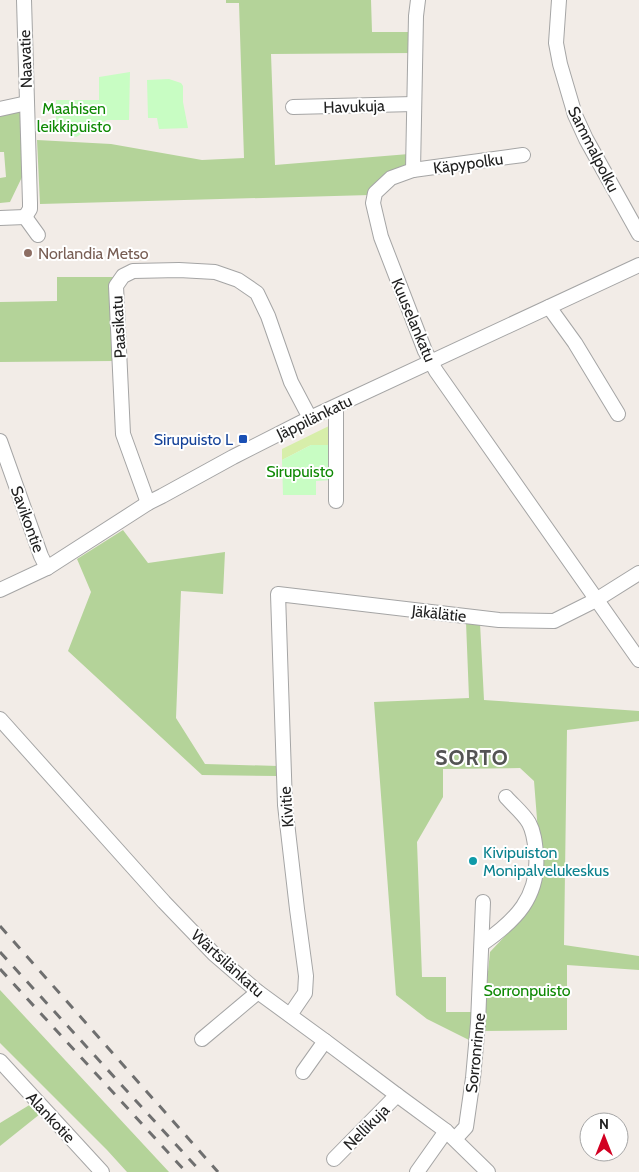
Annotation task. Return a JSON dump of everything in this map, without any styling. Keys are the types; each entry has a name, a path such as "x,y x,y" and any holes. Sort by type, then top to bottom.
{"street":[{"name":"Naavatie","path":"24,0 27,103 27,213"},
{"path":"413,170 416,16 418,0"},
{"name":"Sammalpolku","path":"559,0 556,43 575,115 586,139 639,234"},
{"path":"0,109 27,103"},
{"name":"Havukuja","path":"292,107 414,104"},
{"name":"Käpypolku","path":"413,170 523,155"},
{"name":"Kuuselankatu","path":"413,170 391,178 376,193 373,203 381,237 425,351 596,600 637,654"},
{"path":"0,218 27,213 38,235"},
{"name":"Jäppilänkatu","path":"0,590 48,568 148,503 233,457 310,418 639,265"},
{"name":"Paasikatu","path":"148,503 123,434 116,286 123,276 134,271 179,270 215,272 238,280 258,293 291,382 310,418"},
{"path":"549,308 575,343 618,414"},
{"path":"336,407 336,501"},
{"name":"Savikontie","path":"0,441 41,556 48,568"},
{"name":"Jäkälätie","path":"278,594 498,620 554,622 596,600 639,572"},
{"name":"Kivitie","path":"278,594 285,805 306,976 304,993 290,1015"},
{"name":"Wärtsilänkatu","path":"3,729 214,954 258,992 451,1135 488,1172"},
{"path":"482,944 499,932 516,916 528,899 536,878 537,858 535,840 529,823 506,797"},
{"name":"Sorronrinne","path":"417,1172 451,1135 466,1127 478,1024 483,902"},
{"path":"202,1039 258,992"},
{"path":"303,1072 325,1041"},
{"name":"Alankotie","path":"0,1061 102,1172"},
{"name":"Nellikuja","path":"334,1159 397,1096"}],"green space":[{"path":"226,0 371,0 372,32 414,32 413,53 271,54 275,165 409,154 410,168 370,195 40,204 37,140 111,144 202,160 244,158 239,3 226,3"},
{"name":"Maahisen leikkipuisto","path":"130,72 129,120 107,120 76,137 52,125 56,118 56,100 99,100 99,77"},
{"path":"169,79 181,83 183,86 183,102 188,128 159,129 157,118 148,118 147,80"},
{"path":"21,108 23,175 10,202 0,203 0,178 6,177 4,152 0,152 0,113"},
{"path":"57,277 113,277 113,361 0,362 0,302 57,301"},
{"path":"333,424 333,445 311,445 282,460 282,449"},
{"name":"Sirupuisto","path":"311,445 333,445 333,480 316,481 316,495 283,495 282,460"},
{"path":"123,530 148,563 225,552 223,594 181,591 176,718 205,764 278,766 278,776 202,775 68,651 91,592 77,559"},
{"name":"Sorronpuisto","path":"466,622 480,623 484,700 639,711 639,721 567,730 564,945 639,956 639,970 567,965 567,1030 482,1031 490,952 520,920 540,857 534,781 520,768 443,769 443,797 417,842 422,977 446,977 446,1012 472,1012 469,1040 427,1019 396,995 374,702 469,698"},
{"path":"0,990 169,1172 127,1172 0,1043"},
{"path":"31,1104 40,1114 0,1146 0,1123"}],"railway":[{"path":"0,926 218,1172"},
{"path":"0,952 201,1172"},
{"path":"0,969 186,1172"}],"place":[{"name":"Norlandia Metso","path":"28,253"},
{"name":"Sirupuisto L","path":"243,439"},
{"name":"Kivipuiston Monipalvelukeskus","path":"473,861"}],"district":[{"name":"SORTO","path":"472,758"}]}
